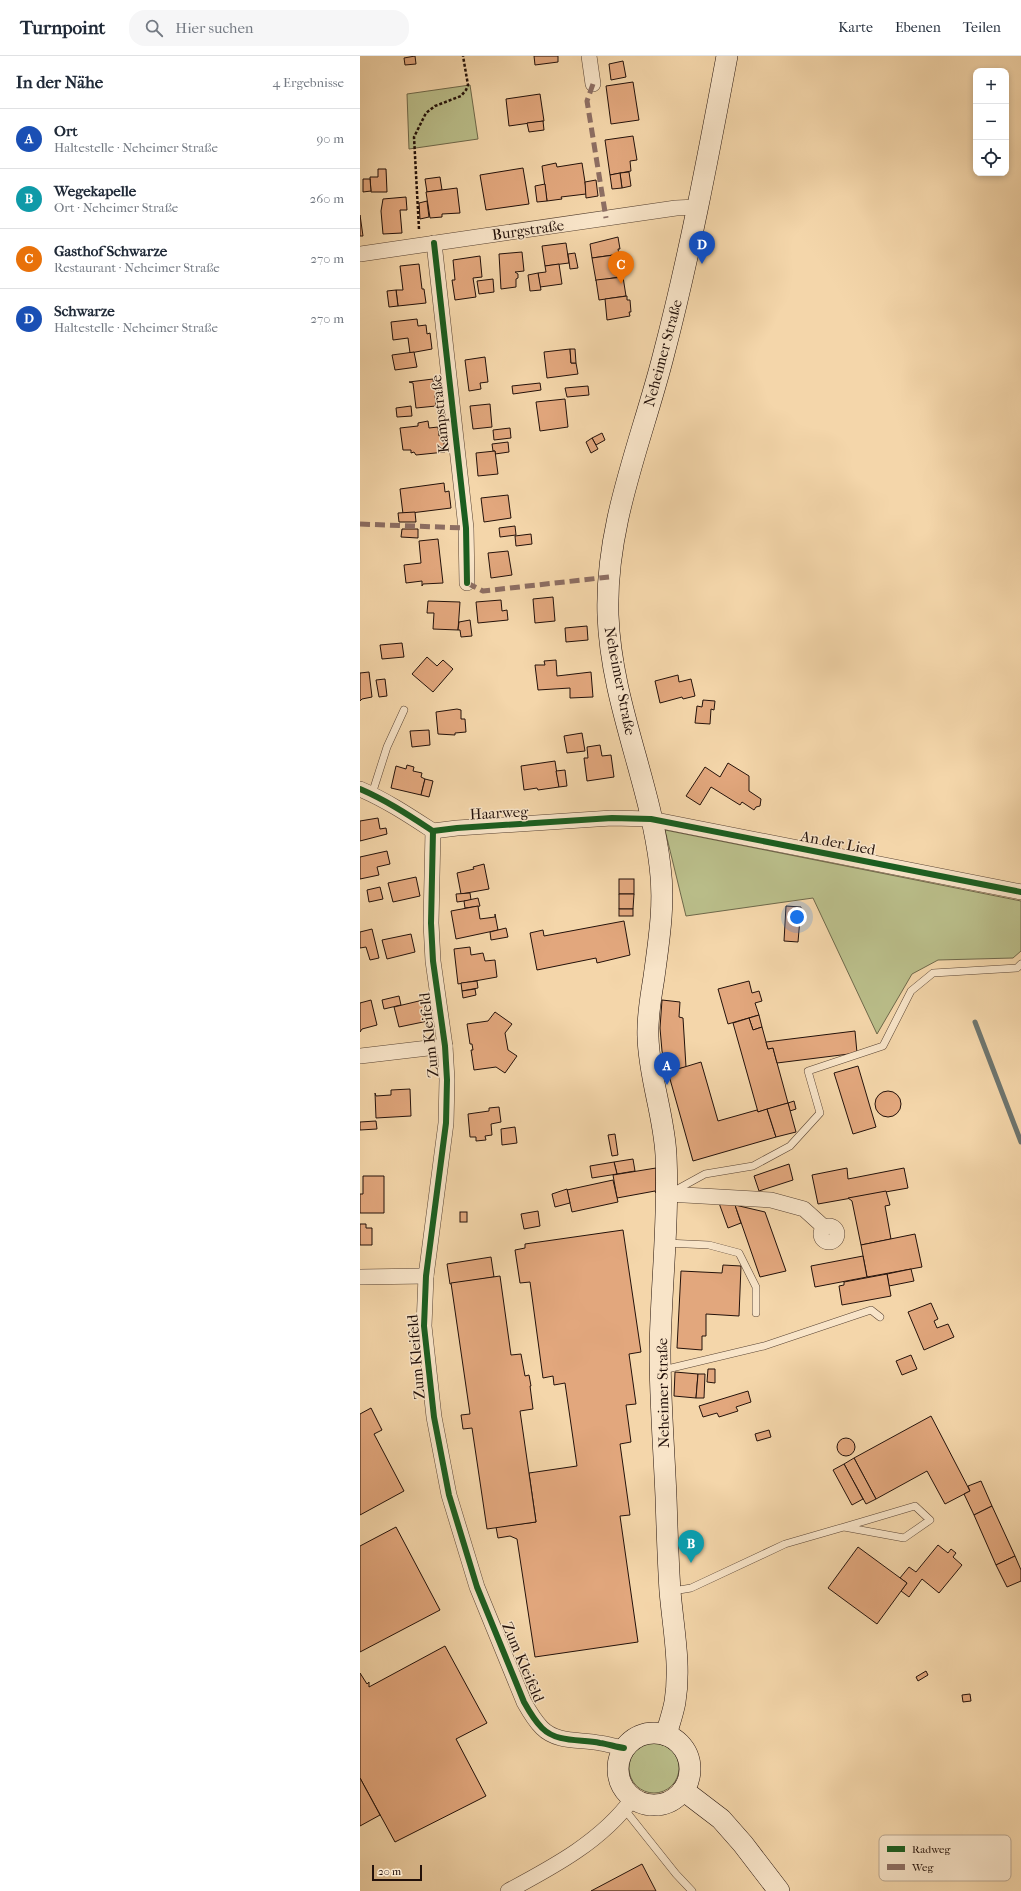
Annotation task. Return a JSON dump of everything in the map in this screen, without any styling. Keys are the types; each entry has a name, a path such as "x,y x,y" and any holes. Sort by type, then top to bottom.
{"main road":[{"name":"Neheimer Straße","path":"666,1735 675,1701 677,1666 670,1592 660,1352 669,1194 664,1125 650,1058 648,1040 648,1019 660,937 662,900 660,866 651,819 625,720 612,657 608,616 609,577 616,523 626,482 663,360 697,208 727,56"},
{"path":"656,1733 666,1735 681,1746 689,1762 688,1781 683,1790 669,1802 660,1804 641,1802 629,1804 618,1775 618,1766 624,1748 630,1742 643,1735 656,1733"},
{"path":"683,1790 721,1819 743,1844 779,1891"}],"street":[{"path":"589,56 593,84"},
{"name":"Burgstraße","path":"360,254 676,208 697,208"},
{"name":"Kampstraße","path":"427,244 466,528 467,583"},
{"path":"366,792 408,814 433,831"},
{"name":"Haarweg","path":"433,831 457,828 612,818 651,819"},
{"name":"An der Lied","path":"651,819 1021,892"},
{"name":"Zum Kleifeld","path":"433,831 433,961 445,1046 448,1080 446,1123 426,1276 424,1326 434,1418 448,1496 478,1587 524,1702 542,1728 551,1735 561,1738 624,1748"},
{"path":"360,1056 445,1046"},
{"path":"669,1194 771,1200 804,1209 824,1228"},
{"path":"360,1277 426,1276"},
{"path":"508,1891 591,1841 610,1826 629,1804"}],"lane":[{"path":"366,792 404,710"},
{"path":"669,1194 705,1174 753,1166 790,1146 820,1113 808,1071 883,1046 911,991 934,973 1017,968 1021,964"},
{"path":"666,1243 709,1245 739,1253 756,1287 756,1313"},
{"path":"661,1370 764,1346 871,1310 880,1317"},
{"path":"670,1592 691,1588 785,1544 915,1506 930,1520 904,1538 844,1527"},
{"path":"629,1804 671,1868 692,1891"}],"path":[{"path":"427,244 418,216 414,137 426,113 435,106 461,96 466,90 468,86 463,56"}],"green space":[{"path":"470,85 478,139 409,149 407,94"},
{"path":"665,830 1021,901 1021,951 1013,958 938,960 912,974 877,1034 813,898 686,916"},
{"path":"649,1743 659,1743 672,1750 679,1763 679,1773 672,1786 659,1793 649,1793 640,1789 633,1782 629,1773 629,1763 633,1754 640,1747"}],"building":[{"path":"415,56 416,64 405,65 404,58"},
{"path":"534,56 558,56 558,62 535,65"},
{"path":"623,61 626,77 611,80 609,64"},
{"path":"633,82 639,120 611,124 606,86"},
{"path":"540,94 544,121 509,126 506,99"},
{"path":"543,121 544,130 529,132 527,123"},
{"path":"633,136 637,160 630,161 631,171 610,175 605,140"},
{"path":"556,163 557,167 582,163 587,195 561,197 562,199 547,201 542,166"},
{"path":"523,168 529,204 486,210 480,175"},
{"path":"378,169 386,169 387,192 371,192 370,177 378,177"},
{"path":"629,172 631,186 622,188 620,173"},
{"path":"620,173 622,188 612,189 610,175"},
{"path":"440,177 442,190 427,192 425,179"},
{"path":"363,179 370,179 371,191 363,192"},
{"path":"596,180 598,196 586,198 585,182"},
{"path":"545,184 547,201 537,202 535,186"},
{"path":"457,188 460,213 442,214 442,217 430,218 426,192"},
{"path":"406,197 407,210 400,210 402,233 383,234 381,211 383,199"},
{"path":"427,201 429,217 420,219 419,203"},
{"path":"360,215 363,236 360,236"},
{"path":"618,237 620,249 618,249 620,254 592,258 590,244"},
{"path":"566,243 569,263 545,266 542,246"},
{"path":"522,252 524,271 515,272 518,274 518,278 516,279 516,287 501,289 499,254"},
{"path":"575,253 578,268 570,269 568,254"},
{"path":"621,254 624,276 596,281 592,258"},
{"path":"480,256 482,277 473,278 476,297 455,300 452,280 455,280 453,260"},
{"path":"419,264 422,289 424,289 426,303 398,306 396,290 403,290 400,266"},
{"path":"559,264 562,284 540,287 538,273 546,272 545,266"},
{"path":"538,273 541,290 530,291 528,275"},
{"path":"623,277 626,296 599,300 596,280"},
{"path":"493,279 494,292 479,294 477,281"},
{"path":"396,290 398,306 389,307 387,291"},
{"path":"627,296 627,300 630,300 630,316 607,320 605,299"},
{"path":"417,319 418,326 426,325 427,334 430,333 432,349 410,353 408,338 393,340 391,322"},
{"path":"570,349 571,363 576,363 578,374 547,378 544,352"},
{"path":"570,349 575,349 576,363 571,363"},
{"path":"414,352 417,367 395,370 392,355"},
{"path":"485,357 488,382 480,383 481,389 469,391 465,360"},
{"path":"433,379 434,387 438,386 439,394 435,395 436,406 416,408 413,383 409,382"},
{"path":"540,383 541,390 513,394 512,386"},
{"path":"588,386 589,395 567,397 565,388"},
{"path":"565,399 568,427 540,431 536,402"},
{"path":"490,404 492,427 473,429 470,406"},
{"path":"411,406 412,416 397,417 396,408"},
{"path":"428,421 429,428 438,427 439,436 443,435 445,452 416,455 414,452 411,453 411,450 403,450 400,428 418,426 418,423"},
{"path":"510,428 511,438 494,440 493,430"},
{"path":"602,433 605,440 596,445 592,438"},
{"path":"592,438 598,449 591,453 586,442"},
{"path":"508,442 509,452 495,454 492,444"},
{"path":"495,451 498,474 478,476 476,453"},
{"path":"444,483 445,492 449,491 451,508 403,514 400,489"},
{"path":"508,495 511,518 484,522 481,498"},
{"path":"415,512 416,522 399,522 398,513"},
{"path":"515,526 516,535 500,537 499,528"},
{"path":"402,529 418,529 418,538 401,537"},
{"path":"531,534 532,544 516,546 515,536"},
{"path":"438,539 443,583 423,584 422,586 422,581 406,583 404,565 421,563 419,541"},
{"path":"508,551 512,575 491,578 488,553"},
{"path":"553,597 555,621 535,623 533,599"},
{"path":"501,600 502,611 507,610 508,620 478,623 476,602"},
{"path":"428,601 460,602 458,630 433,629 434,613 427,613"},
{"path":"470,620 472,636 461,637 460,630 458,630 459,622"},
{"path":"587,626 588,640 566,642 565,628"},
{"path":"402,643 404,657 382,659 380,645"},
{"path":"427,657 437,666 443,660 453,669 433,692 412,674"},
{"path":"556,660 557,676 591,672 593,697 570,698 570,688 538,690 535,665 545,665 544,661"},
{"path":"369,672 372,697 362,699 360,701 360,673"},
{"path":"678,675 679,682 691,679 695,696 683,699 682,697 660,703 655,681"},
{"path":"385,679 387,696 379,697 376,680"},
{"path":"703,700 715,701 714,710 711,709 710,724 695,723 697,706 702,707"},
{"path":"457,709 461,710 461,719 465,719 466,732 455,733 455,735 438,734 436,712"},
{"path":"429,730 430,745 412,747 410,731"},
{"path":"582,733 585,751 567,753 564,736"},
{"path":"600,745 602,756 611,755 614,777 587,781 584,758 588,758 587,747"},
{"path":"555,761 559,787 524,790 521,766"},
{"path":"728,763 749,776 749,791 761,799 760,806 756,807 754,810 742,802 740,805 711,787 700,805 686,796 705,767 720,777"},
{"path":"407,765 414,767 413,771 422,773 421,777 425,779 421,795 391,788 396,766 406,769"},
{"path":"565,770 567,786 559,787 556,771"},
{"path":"425,779 433,781 429,797 421,795"},
{"path":"378,818 380,829 386,828 387,834 360,841 360,821"},
{"path":"387,851 390,864 377,867 379,875 360,879 360,857"},
{"path":"484,864 489,889 461,894 457,873 474,869 473,867"},
{"path":"416,877 420,896 393,902 388,883"},
{"path":"619,879 634,879 634,894 619,894"},
{"path":"380,887 383,899 369,902 367,890"},
{"path":"470,893 471,900 457,902 456,894"},
{"path":"619,894 634,894 633,909 619,909"},
{"path":"478,898 480,906 465,908 464,901"},
{"path":"478,906 480,919 495,917 495,914 498,930 456,939 451,911"},
{"path":"786,906 801,907 798,942 784,941"},
{"path":"619,909 633,909 633,916 619,916"},
{"path":"624,921 630,955 597,963 596,958 537,970 530,933 543,930 544,936"},
{"path":"506,928 508,937 491,940 490,932"},
{"path":"372,929 379,958 370,960 366,947 360,948 360,932"},
{"path":"411,934 415,952 387,959 382,940"},
{"path":"470,947 471,955 483,953 485,961 495,960 497,977 458,984 454,949"},
{"path":"477,981 478,988 462,991 461,983"},
{"path":"749,981 752,993 759,991 762,1001 755,1003 759,1015 728,1024 718,989"},
{"path":"475,989 476,995 463,998 462,991"},
{"path":"399,996 401,1005 384,1009 382,1000"},
{"path":"371,1000 377,1025 362,1029 360,1032 360,1003"},
{"path":"423,1000 428,1021 399,1027 394,1007"},
{"path":"662,1000 680,1002 679,1017 683,1018 686,1067 666,1072 660,1028"},
{"path":"495,1012 512,1024 505,1033 508,1050 517,1056 505,1073 496,1067 474,1070 471,1050 473,1050 472,1044 470,1044 467,1024 488,1021"},
{"path":"759,1015 762,1027 753,1030 749,1018"},
{"path":"749,1018 753,1030 762,1027 768,1049 773,1048 788,1103 758,1112 733,1023"},
{"path":"855,1031 857,1053 777,1063 773,1048 768,1049 766,1042"},
{"path":"701,1062 718,1121 757,1110 758,1112 767,1109 776,1137 693,1161 668,1072"},
{"path":"858,1066 876,1127 853,1134 834,1073"},
{"path":"410,1089 411,1116 376,1118 375,1093 376,1096 391,1095 391,1090"},
{"path":"888,1091 897,1095 901,1104 897,1113 888,1117 879,1113 875,1104 879,1095"},
{"path":"794,1101 796,1109 790,1111 788,1103"},
{"path":"788,1103 796,1132 776,1137 767,1109"},
{"path":"499,1107 501,1122 491,1124 492,1135 485,1136 486,1140 476,1141 476,1137 470,1137 468,1114 489,1111 489,1108"},
{"path":"376,1121 377,1129 360,1130 360,1122"},
{"path":"515,1127 517,1143 502,1145 501,1129"},
{"path":"615,1134 618,1155 612,1156 608,1135"},
{"path":"633,1159 635,1171 617,1174 614,1162"},
{"path":"614,1162 617,1174 592,1178 590,1166"},
{"path":"789,1164 793,1180 759,1191 754,1176"},
{"path":"656,1168 656,1193 655,1191 617,1198 613,1175"},
{"path":"847,1168 848,1179 904,1168 908,1188 818,1204 812,1175"},
{"path":"363,1176 384,1176 384,1213 360,1213 360,1194 363,1194"},
{"path":"613,1180 618,1202 572,1212 567,1190"},
{"path":"567,1189 570,1203 555,1207 552,1194"},
{"path":"886,1191 890,1205 885,1206 891,1239 861,1245 852,1201 848,1198"},
{"path":"719,1203 735,1205 741,1223 728,1228"},
{"path":"735,1205 765,1212 786,1271 760,1277"},
{"path":"538,1211 540,1226 524,1229 521,1214"},
{"path":"460,1212 467,1212 467,1222 460,1222"},
{"path":"360,1224 366,1224 366,1228 372,1228 372,1245 360,1245"},
{"path":"623,1230 641,1352 629,1354 636,1404 626,1405 631,1442 620,1444 630,1515 620,1516 638,1642 535,1657 517,1539 510,1536 498,1538 496,1527 536,1522 529,1473 577,1466 565,1383 554,1385 553,1376 543,1378 530,1282 520,1283 515,1250 525,1248 525,1244"},
{"path":"915,1234 922,1267 867,1277 861,1245"},
{"path":"863,1256 867,1277 815,1287 811,1266"},
{"path":"491,1257 494,1277 450,1284 447,1264"},
{"path":"723,1265 741,1266 739,1316 706,1314 706,1336 702,1336 702,1350 677,1348 681,1271 722,1273"},
{"path":"911,1269 914,1281 889,1286 887,1274"},
{"path":"887,1274 891,1296 842,1305 839,1286 844,1285 844,1282"},
{"path":"500,1276 511,1355 521,1354 525,1376 529,1375 531,1386 533,1409 520,1411 536,1522 487,1529 472,1428 463,1429 461,1415 470,1414 451,1283"},
{"path":"931,1303 938,1319 934,1321 937,1328 948,1324 954,1337 924,1350 908,1312"},
{"path":"911,1355 917,1369 902,1375 896,1361"},
{"path":"708,1369 715,1369 715,1383 707,1382"},
{"path":"675,1372 698,1374 696,1398 674,1396"},
{"path":"698,1374 705,1374 704,1398 696,1398"},
{"path":"748,1391 751,1402 736,1407 738,1411 719,1417 717,1413 703,1417 699,1406"},
{"path":"371,1408 382,1430 374,1434 404,1491 360,1515 360,1414"},
{"path":"931,1416 970,1491 945,1504 927,1471 876,1499 854,1458"},
{"path":"769,1430 771,1437 757,1441 755,1434"},
{"path":"846,1438 852,1441 855,1447 852,1453 846,1456 840,1453 837,1447 840,1441"},
{"path":"854,1458 876,1499 866,1504 844,1464"},
{"path":"844,1464 863,1499 852,1505 833,1470"},
{"path":"981,1481 992,1506 974,1515 964,1494 970,1491 968,1486"},
{"path":"992,1506 1015,1556 996,1565 974,1515"},
{"path":"396,1527 440,1610 360,1652 360,1546"},
{"path":"938,1545 948,1553 951,1549 956,1553 953,1557 962,1565 939,1593 922,1579 909,1597 901,1591 907,1583 900,1578 909,1567 916,1572"},
{"path":"858,1547 907,1583 877,1624 828,1588"},
{"path":"1015,1556 1021,1570 1021,1581 1007,1587 996,1565"},
{"path":"445,1646 487,1723 456,1739 486,1796 395,1842 360,1778 360,1673 367,1684 369,1682 369,1687"},
{"path":"926,1671 928,1675 918,1681 916,1677"},
{"path":"970,1694 971,1701 963,1702 962,1695"},
{"path":"360,1778 380,1815 360,1826"},
{"path":"642,1864 656,1891 591,1891"}],"waterway":[{"path":"975,1022 1021,1142"}],"marked path":[{"path":"593,84 587,101 606,218"},
{"path":"360,524 466,528"},
{"path":"467,583 483,591 609,577"}],"cycle path":[{"path":"434,243 466,528 467,583"},
{"path":"360,789 388,803 433,831 457,828 612,818 651,819 1021,892"},
{"path":"433,831 431,923 433,961 445,1046 447,1080 446,1123 426,1276 424,1326 434,1417 449,1495 477,1587 524,1702 534,1719 548,1733 555,1736 569,1740 603,1743 624,1748"}],"place":[{"name":"Schwarze","path":"702,264"},
{"name":"Gasthof Schwarze","path":"621,284"},
{"name":"Ort","path":"667,1085"},
{"name":"Wegekapelle","path":"691,1563"}]}
